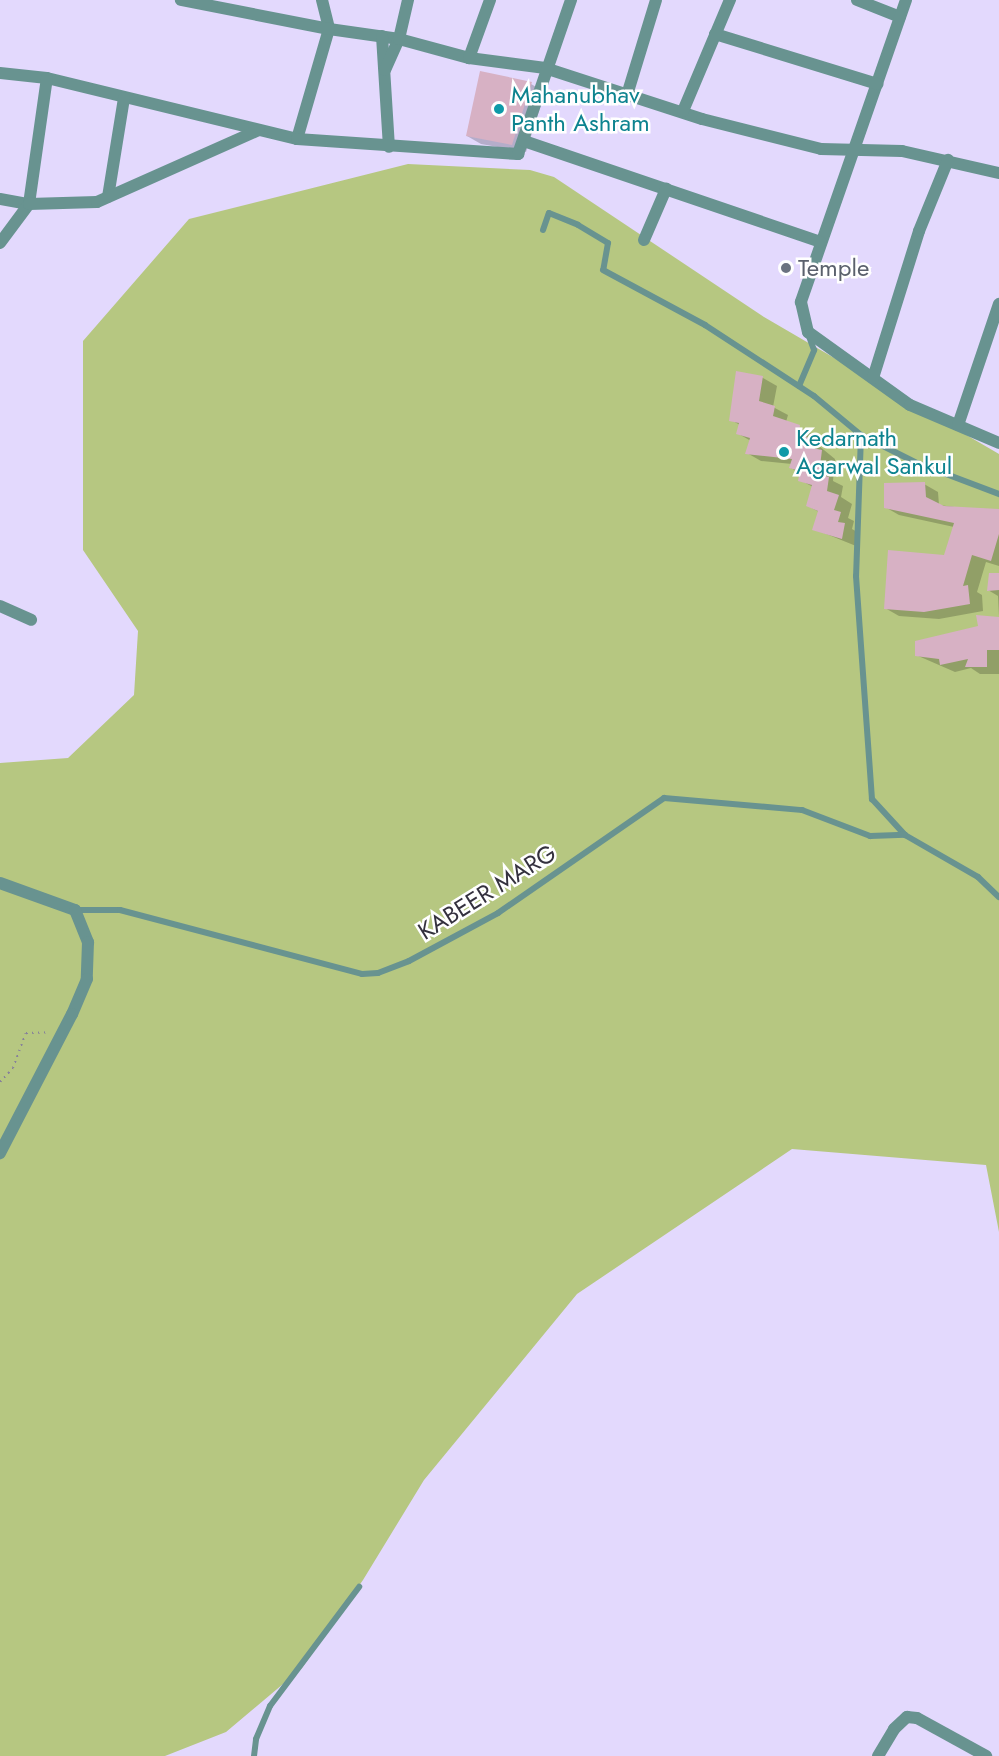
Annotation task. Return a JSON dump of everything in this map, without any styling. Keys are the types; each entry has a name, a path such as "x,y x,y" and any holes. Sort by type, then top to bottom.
{"street":[{"path":"181,0 246,5 329,29 399,39 469,58 545,68 627,95 821,149 852,152 902,151 999,173"},
{"path":"297,139 329,29 322,0"},
{"path":"384,73 399,39 408,0"},
{"path":"469,58 490,0"},
{"path":"0,73 46,78 297,139 514,156 521,150 545,68 571,0"},
{"path":"627,95 656,0"},
{"path":"683,111 730,0"},
{"path":"857,0 900,17"},
{"path":"906,0 801,302 808,332 910,405 999,443"},
{"path":"715,34 878,84"},
{"path":"382,36 388,147"},
{"path":"0,243 29,204 46,78"},
{"path":"108,197 124,98"},
{"path":"0,199 29,204 86,204 108,197 260,130"},
{"path":"524,141 820,242"},
{"path":"873,378 919,231 948,160"},
{"path":"644,240 666,189"},
{"path":"958,424 999,304"},
{"path":"0,606 31,620"},
{"path":"0,883 75,910 88,942 87,979 64,1033 0,1153"},
{"path":"878,1756 894,1729 907,1717 917,1718 986,1756"}],"lane":[{"path":"543,230 549,213 578,225 608,243 603,270 705,325 799,386 861,435 917,463 999,494"},
{"path":"799,386 814,350 808,332"},
{"path":"861,435 856,576 866,752 872,799 905,835 978,878 999,897"},
{"name":"KABEER MARG","path":"75,910 120,910 362,974 378,973 409,961 498,913 664,798 802,810 870,836 905,835"},
{"path":"254,1756 256,1739 270,1706 359,1587"}],"path":[{"path":"0,1082 13,1068 26,1033 64,1033"}],"green space":[{"path":"408,164 530,170 554,177 764,317 999,454 999,1232 986,1165 792,1149 577,1294 424,1480 363,1580 302,1668 226,1732 165,1756 0,1756 0,763 68,758 134,695 138,631 83,550 83,341 189,219"}],"building":[{"name":"Mahanubhav Panth Ashram","path":"480,71 532,82 512,145 466,136"},
{"name":"Kedarnath Agarwal Sankul","path":"736,371 763,376 759,401 775,406 773,416 800,425 799,436 811,438 808,447 822,450 819,474 829,477 827,491 839,495 834,510 841,512 838,522 845,523 842,539 812,530 818,511 806,506 812,485 798,481 800,471 789,468 792,459 745,454 750,438 736,434 739,423 729,421"},
{"path":"925,482 926,497 944,506 999,509 999,534 991,561 972,555 963,586 968,585 970,604 924,612 884,609 888,550 944,555 954,523 884,508 884,483"},
{"path":"989,573 999,573 999,590 987,591"},
{"path":"976,615 999,617 999,650 987,650 987,667 965,667 968,659 940,665 939,659 915,656 915,641 978,626"}],"place":[{"name":"Mahanubhav Panth Ashram","path":"499,109"},
{"name":"Temple","path":"786,268"},
{"name":"Kedarnath Agarwal Sankul","path":"784,452"}]}
